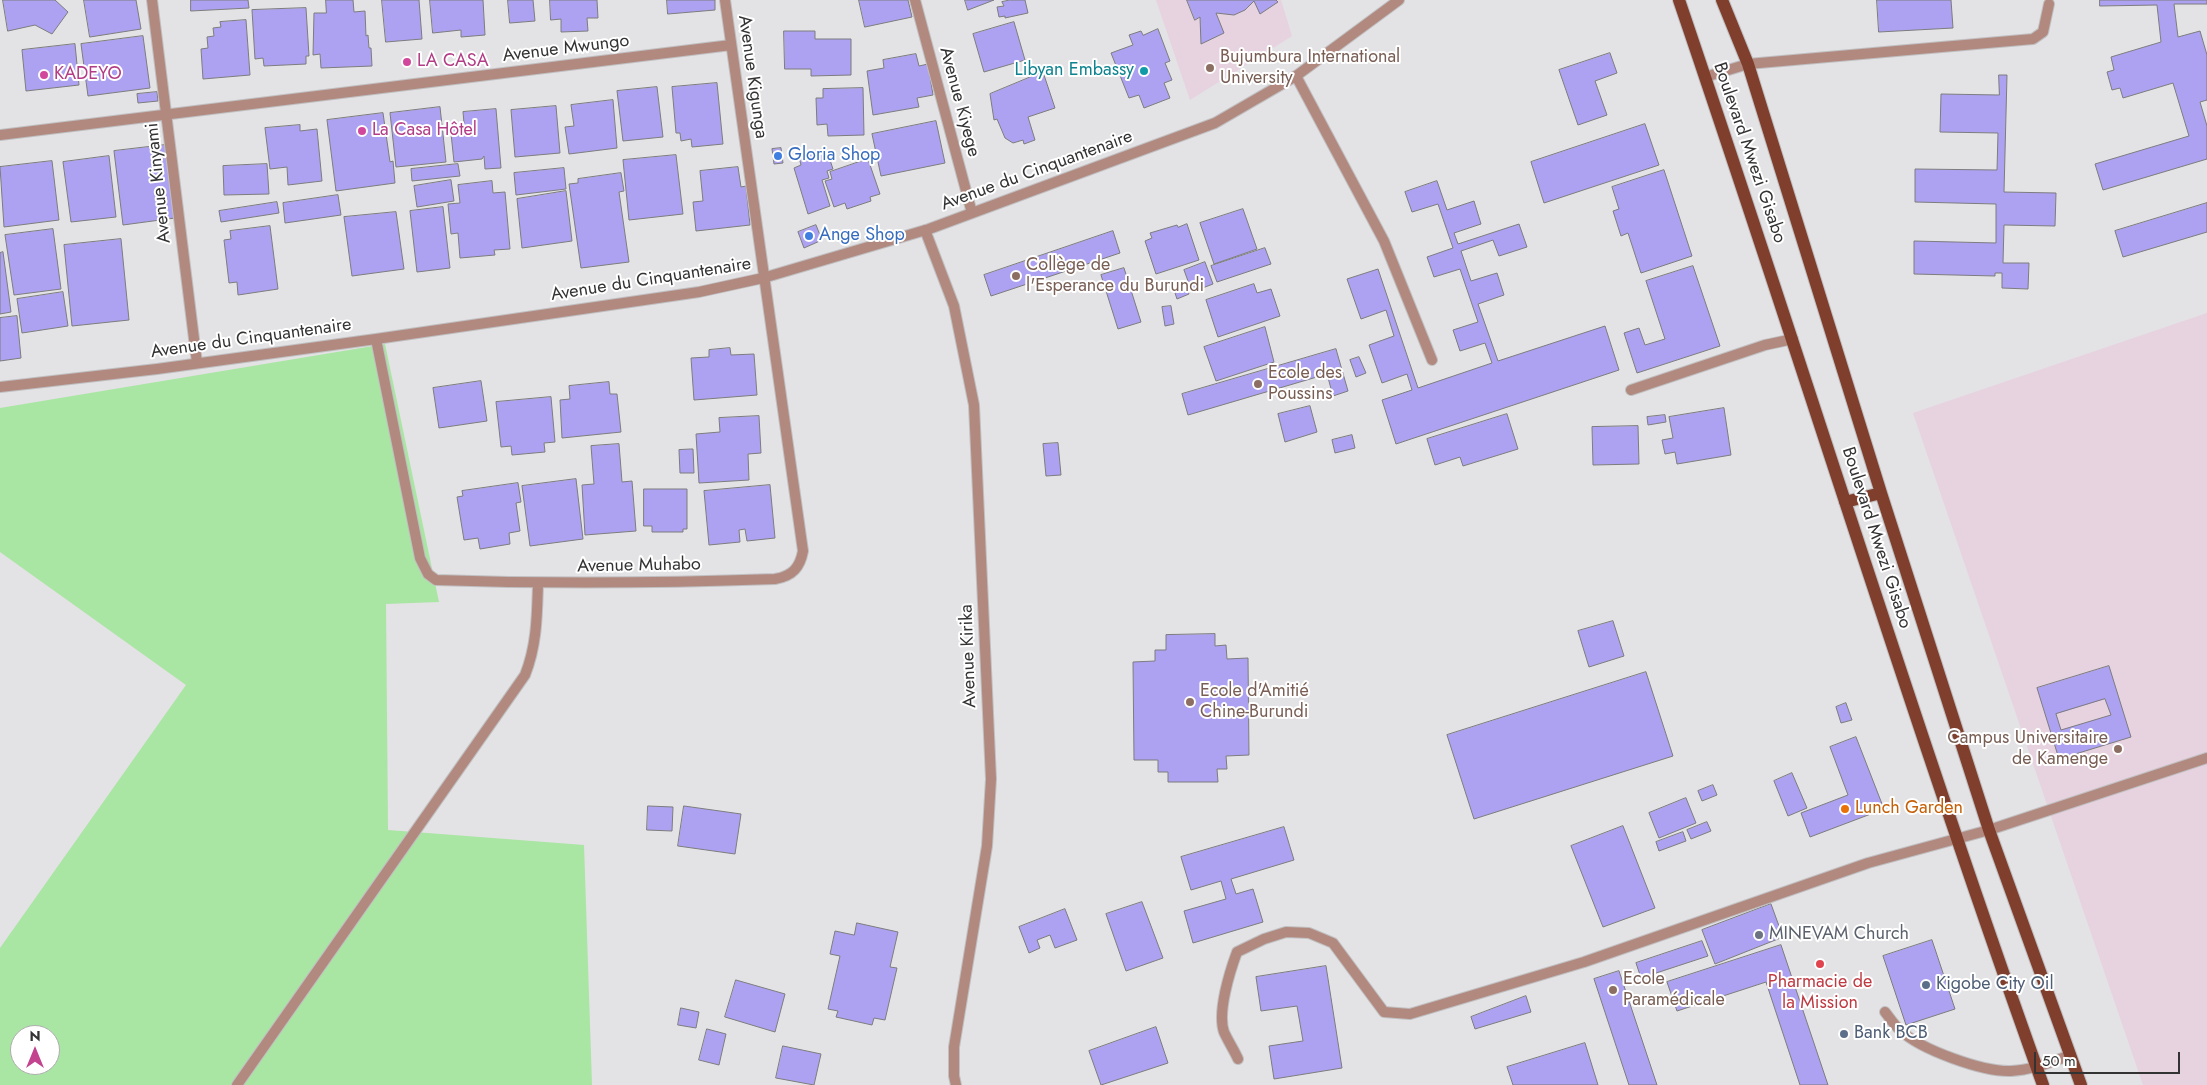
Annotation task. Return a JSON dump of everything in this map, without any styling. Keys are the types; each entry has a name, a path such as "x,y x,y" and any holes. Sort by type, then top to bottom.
{"main road":[{"name":"Boulevard Mwezi Gisabo","path":"1679,0 1793,338 1845,502 1957,839 2043,1085"},
{"name":"Boulevard Mwezi Gisabo","path":"1722,0 1748,64 1881,492 1989,830 2081,1085"},
{"path":"1845,502 1881,492"}],"street":[{"name":"Avenue Kinyami","path":"152,0 197,363"},
{"name":"Avenue Kigunga","path":"725,0 763,278"},
{"name":"Avenue Kiyege","path":"915,0 972,213"},
{"name":"Avenue du Cinquantenaire","path":"0,387 197,363 698,292 763,278 925,230 1215,123 1296,76 1399,0"},
{"path":"1705,77 1748,64 2033,39 2043,32 2049,4"},
{"name":"Avenue Mwungo","path":"0,135 167,116 731,45"},
{"path":"1296,76 1384,241 1432,360"},
{"name":"Avenue Kirika","path":"925,230 954,306 973,396 982,546 990,800 987,846 954,1046 954,1076 956,1085"},
{"name":"Avenue Muhabo","path":"376,338 415,536 425,569 436,580 538,584 633,584 775,579 792,574 798,568 803,551 763,278"},
{"path":"1631,390 1765,345 1793,338"},
{"path":"237,1085 525,675 533,650 536,631 538,584"},
{"path":"1238,1060 1224,1030 1224,1003 1228,976 1237,952 1264,939 1286,932 1309,933 1333,943 1384,1012 1410,1014 1584,962 1868,863 1989,830 2207,758"},
{"path":"1885,1012 1900,1030 1921,1044 1949,1058 1997,1070 2011,1071 2037,1067 2071,1055"}],"shaded area":[{"name":"Bujumbura International University","path":"1156,0 1281,0 1292,36 1190,100"},
{"name":"Campus Universitaire de Kamenge","path":"2207,313 2207,1085 2143,1085 1913,413"}],"green space":[{"path":"385,344 439,602 386,604 388,830 584,845 592,1085 0,1085 0,948 186,685 0,552 0,408"}],"building":[{"path":"3,0 55,0 68,12 52,34 35,25 8,31"},
{"path":"84,0 136,0 141,29 90,37"},
{"path":"191,0 248,0 249,8 191,11"},
{"path":"326,0 353,0 354,12 365,11 366,36 368,35 369,48 371,48 372,66 321,68 320,54 313,55 314,13 326,13"},
{"path":"382,0 419,0 422,39 386,42"},
{"path":"430,0 483,0 485,35 461,37 461,30 433,33"},
{"path":"508,0 533,0 535,21 510,23"},
{"path":"550,0 597,0 598,18 587,18 588,31 561,32 561,19 551,20"},
{"path":"667,0 715,0 715,10 668,14"},
{"path":"859,0 908,0 912,17 865,27"},
{"path":"965,0 994,0 968,10"},
{"path":"1025,0 1028,13 1005,18 1005,16 999,17 997,7 1004,6 1002,2"},
{"path":"1187,0 1276,0 1278,2 1260,14 1254,1 1245,10 1234,15 1216,13 1224,33 1201,44 1200,17 1195,20"},
{"path":"1877,0 1951,0 1953,28 1879,32"},
{"path":"2100,0 2207,0 2207,4 2174,4 2178,37 2200,31 2207,55 2207,100 2200,102 2207,126 2207,159 2103,190 2095,164 2189,136 2173,83 2123,98 2120,88 2112,90 2107,72 2114,70 2111,57 2161,42 2157,5 2100,6"},
{"path":"306,8 309,56 306,56 306,64 264,66 263,58 255,59 252,10"},
{"path":"246,20 250,75 203,79 201,49 208,48 207,37 214,36 213,28 221,27 220,22"},
{"path":"1014,22 1025,60 984,72 973,34"},
{"name":"Libyan Embassy","path":"1158,29 1170,61 1165,63 1172,80 1164,83 1170,98 1144,108 1139,95 1129,98 1111,53 1133,45 1129,35 1141,31 1143,35"},
{"path":"784,31 815,31 815,39 851,39 851,75 811,76 811,69 785,69"},
{"path":"143,36 150,88 88,96 81,44"},
{"path":"75,44 79,85 26,91 22,50"},
{"path":"1610,53 1617,73 1595,81 1607,115 1578,125 1559,70"},
{"path":"916,54 919,66 928,64 933,95 917,98 919,107 873,115 867,71 884,68 883,60"},
{"path":"1043,72 1055,108 1028,117 1035,140 1024,144 1023,140 1013,143 1005,138 997,119 994,120 990,94"},
{"path":"1999,75 2007,75 2004,192 2056,193 2055,226 2004,225 2003,263 2029,263 2028,289 2002,288 2002,273 1995,273 1995,276 1914,274 1914,241 1996,243 1996,204 1915,202 1915,169 1997,170 1998,133 1940,132 1941,94 1999,95"},
{"path":"717,83 723,144 692,147 691,139 681,141 680,133 676,133 672,87"},
{"path":"657,87 663,137 623,141 617,91"},
{"path":"863,88 864,135 828,136 827,124 817,125 816,98 823,98 823,89"},
{"path":"157,92 158,101 138,103 137,94"},
{"path":"613,100 617,148 569,154 565,127 574,126 571,105"},
{"path":"556,106 560,153 515,157 511,110"},
{"path":"440,107 446,162 396,167 390,113"},
{"path":"496,109 501,168 485,169 484,156 482,159 454,162 450,124 464,123 463,112"},
{"path":"383,113 390,162 393,161 395,183 336,191 327,120"},
{"path":"936,121 945,163 881,176 872,134"},
{"path":"1645,124 1659,165 1544,203 1531,162"},
{"path":"300,125 300,131 317,129 322,181 288,185 287,167 270,169 265,128"},
{"path":"165,145 175,218 123,225 114,151"},
{"path":"781,148 783,163 774,164 772,149"},
{"path":"826,148 833,169 827,171 829,178 822,180 830,206 808,214 794,168 801,165 799,157"},
{"path":"676,155 683,214 629,220 623,160"},
{"path":"109,156 116,217 71,222 63,162"},
{"path":"868,159 880,194 870,197 871,201 847,209 845,203 834,207 825,181 832,179 830,172"},
{"path":"52,161 59,220 4,227 0,167"},
{"path":"267,164 269,194 224,195 223,166"},
{"path":"458,164 460,176 412,181 411,169"},
{"path":"738,167 741,187 746,186 750,225 696,231 693,202 703,201 700,171"},
{"path":"564,168 566,189 516,195 514,173"},
{"path":"1664,170 1692,256 1641,273 1628,233 1621,236 1613,211 1619,209 1612,187"},
{"path":"621,173 624,191 619,192 629,262 581,268 569,184 578,183 578,179"},
{"path":"451,180 454,201 417,207 414,186"},
{"path":"492,181 493,193 505,192 510,249 494,250 495,255 460,258 458,233 451,234 448,204 460,203 458,185"},
{"path":"1437,181 1447,210 1474,201 1481,224 1454,233 1458,244 1519,224 1527,247 1499,256 1493,240 1461,251 1471,281 1497,273 1504,295 1478,304 1498,361 1605,326 1619,370 1396,444 1382,400 1412,390 1407,374 1382,383 1369,345 1394,336 1386,310 1361,319 1347,279 1378,269 1418,388 1492,363 1485,343 1460,351 1453,330 1478,322 1460,269 1434,277 1427,257 1453,248 1438,204 1412,212 1405,192"},
{"path":"566,191 572,241 522,248 517,199"},
{"path":"338,195 341,215 285,223 283,203"},
{"path":"277,202 279,213 221,222 219,211"},
{"path":"2207,203 2207,232 2123,257 2115,231"},
{"path":"443,207 450,268 417,272 410,211"},
{"path":"1243,209 1257,249 1214,264 1200,223"},
{"path":"396,212 404,269 352,276 344,217"},
{"path":"1187,224 1199,260 1156,274 1145,241 1152,238 1150,233"},
{"path":"816,225 822,240 804,248 798,232"},
{"path":"270,226 278,289 238,295 237,282 229,283 224,240 231,239 230,231"},
{"path":"53,229 61,289 14,295 5,235"},
{"path":"1113,231 1120,253 991,296 984,275"},
{"path":"121,239 129,320 72,326 64,245"},
{"path":"1265,248 1271,264 1217,282 1211,266"},
{"path":"3,252 11,312 0,314 0,253"},
{"path":"1205,262 1213,284 1192,292 1184,270"},
{"path":"1693,266 1720,346 1637,373 1624,333 1639,328 1645,345 1665,339 1646,281"},
{"path":"1124,268 1141,322 1118,329 1101,275"},
{"path":"1254,284 1257,293 1271,289 1280,316 1218,337 1206,300"},
{"path":"1186,286 1189,294 1177,299 1174,290"},
{"path":"63,292 68,326 22,333 17,299"},
{"path":"1171,306 1174,324 1165,326 1162,307"},
{"path":"17,316 21,358 0,361 0,318"},
{"path":"1265,327 1274,362 1216,381 1204,347"},
{"path":"730,348 731,355 754,354 757,395 694,400 691,358 709,357 709,350"},
{"path":"1336,349 1348,391 1333,396 1327,374 1188,415 1182,394"},
{"path":"1359,357 1366,373 1356,377 1350,360"},
{"path":"481,381 487,421 439,428 433,388"},
{"path":"609,382 610,394 617,394 621,432 562,438 560,400 570,399 569,386"},
{"path":"551,397 555,442 544,443 545,452 512,455 511,446 501,447 496,402"},
{"path":"1310,406 1317,432 1285,442 1278,414"},
{"path":"1724,408 1731,455 1677,464 1675,452 1665,454 1662,440 1673,438 1669,417"},
{"path":"1507,414 1518,449 1463,466 1460,457 1435,465 1427,439"},
{"path":"1665,415 1666,422 1648,425 1647,417"},
{"path":"759,416 761,453 748,454 749,480 699,483 696,434 720,432 719,418"},
{"path":"1638,426 1639,464 1593,465 1592,427"},
{"path":"1352,435 1355,448 1335,453 1332,440"},
{"path":"1058,443 1061,475 1046,476 1043,444"},
{"path":"619,444 622,482 632,481 636,531 585,535 582,485 594,484 591,446"},
{"path":"693,449 694,473 680,473 679,450"},
{"path":"576,479 583,539 530,546 522,486"},
{"path":"518,483 521,502 516,503 520,531 509,533 510,544 480,549 478,538 464,540 457,497 463,496 462,491"},
{"path":"770,485 775,538 747,541 745,529 739,530 740,542 709,545 704,491"},
{"path":"644,489 687,489 687,529 683,529 683,532 652,532 652,526 644,526"},
{"path":"1613,621 1624,656 1589,667 1578,631"},
{"path":"1215,634 1215,646 1226,645 1227,659 1248,658 1249,755 1226,756 1227,769 1217,769 1218,782 1168,782 1168,772 1158,772 1158,760 1134,760 1133,662 1155,661 1155,650 1166,650 1166,635"},
{"path":"2109,666 2131,737 2059,759 2037,688","holes":["2105,699 2111,715 2061,730 2056,714"]},
{"path":"1646,672 1673,756 1474,819 1447,735"},
{"path":"1846,703 1852,720 1841,723 1836,707"},
{"path":"1856,737 1884,809 1810,837 1801,813 1848,795 1830,747"},
{"path":"1792,773 1807,808 1788,816 1774,781"},
{"path":"1713,785 1717,795 1702,801 1698,791"},
{"path":"1686,798 1696,823 1659,838 1649,813"},
{"path":"648,806 673,807 672,831 647,830"},
{"path":"684,806 741,814 735,854 678,846"},
{"path":"1707,822 1711,831 1691,839 1687,830"},
{"path":"1623,826 1655,908 1603,927 1571,846"},
{"path":"1284,827 1294,860 1231,879 1236,894 1253,889 1263,922 1193,943 1184,911 1226,899 1221,881 1191,890 1181,857"},
{"path":"1683,832 1686,841 1659,851 1656,842"},
{"path":"1142,902 1163,958 1126,971 1106,914"},
{"path":"1771,904 1783,937 1715,964 1702,930"},
{"path":"1065,909 1077,940 1055,948 1050,935 1037,940 1040,948 1029,953 1019,927"},
{"path":"857,923 898,932 890,967 897,968 885,1020 874,1018 872,1025 836,1017 838,1011 828,1009 840,956 830,954 835,931 854,935"},
{"path":"1932,940 1955,1009 1906,1025 1883,956"},
{"path":"1702,941 1708,956 1641,978 1636,963"},
{"path":"1781,945 1828,1085 1800,1085 1766,982 1677,1011 1667,982"},
{"path":"1326,966 1342,1068 1274,1079 1269,1046 1303,1041 1297,1006 1261,1011 1256,977"},
{"path":"1619,971 1657,1085 1629,1085 1594,979"},
{"path":"736,980 785,994 775,1032 725,1017"},
{"path":"1526,996 1531,1012 1475,1029 1471,1017"},
{"path":"681,1008 699,1012 696,1028 678,1025"},
{"path":"1156,1027 1168,1063 1101,1085 1089,1051"},
{"path":"707,1029 726,1034 719,1065 699,1060"},
{"path":"1585,1043 1598,1085 1513,1085 1507,1067"},
{"path":"783,1046 821,1054 814,1085 776,1078"}],"place":[{"name":"LA CASA","path":"407,62"},
{"name":"Bujumbura International University","path":"1210,68"},
{"name":"Libyan Embassy","path":"1144,71"},
{"name":"KADEYO","path":"44,75"},
{"name":"La Casa Hôtel","path":"362,131"},
{"name":"Gloria Shop","path":"778,156"},
{"name":"Ange Shop","path":"809,236"},
{"name":"Collège de l'Esperance du Burundi","path":"1016,276"},
{"name":"Ecole des Poussins","path":"1258,384"},
{"name":"Ecole d'Amitié Chine-Burundi","path":"1190,702"},
{"name":"Campus Universitaire de Kamenge","path":"2118,749"},
{"name":"Lunch Garden","path":"1845,809"},
{"name":"MINEVAM Church","path":"1759,935"},
{"name":"Pharmacie de la Mission","path":"1820,964"},
{"name":"Kigobe City Oil","path":"1926,985"},
{"name":"Ecole Paramédicale","path":"1613,990"},
{"name":"Bank BCB","path":"1844,1034"}]}
